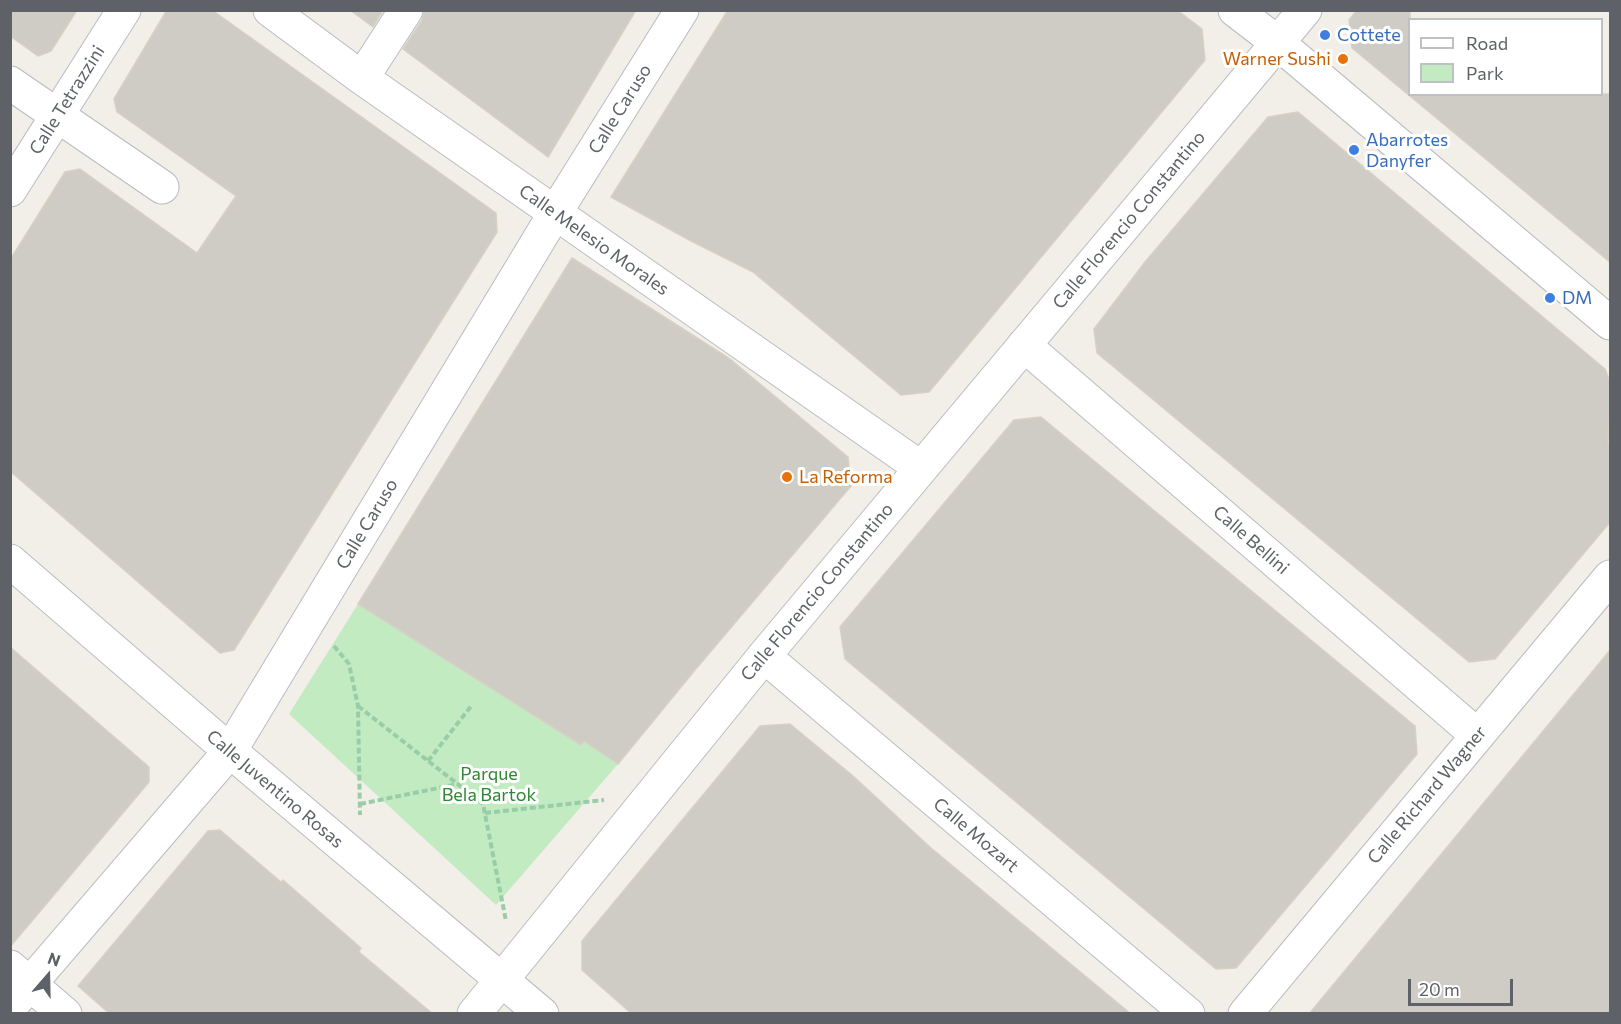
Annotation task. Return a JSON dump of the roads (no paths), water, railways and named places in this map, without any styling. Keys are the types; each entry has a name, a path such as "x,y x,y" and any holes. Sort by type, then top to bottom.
{"street":[{"name":"Calle Tetrazzini","path":"10,190 124,10"},
{"name":"Calle Melesio Morales","path":"270,10 362,78 921,468"},
{"path":"362,78 406,10"},
{"name":"Calle Caruso","path":"17,986 230,751 555,213 682,10"},
{"path":"1235,10 1278,43 1611,323"},
{"name":"Calle Florencio Constantino","path":"474,1014 764,656 1305,10"},
{"path":"10,83 162,187"},
{"name":"Calle Bellini","path":"1024,345 1477,735"},
{"name":"Calle Juventino Rosas","path":"10,561 230,751 542,1014"},
{"name":"Calle Richard Wagner","path":"1245,1014 1611,577"},
{"name":"Calle Mozart","path":"764,656 1188,1014"},
{"path":"17,986 65,1014"}],"place":[{"name":"Cottete","path":"1325,35"},
{"name":"Warner Sushi","path":"1343,59"},
{"name":"Abarrotes Danyfer","path":"1354,150"},
{"name":"DM","path":"1550,298"},
{"name":"La Reforma","path":"787,477"}],"park label":[{"name":"Parque Bela Bartok","path":"489,784"}]}
